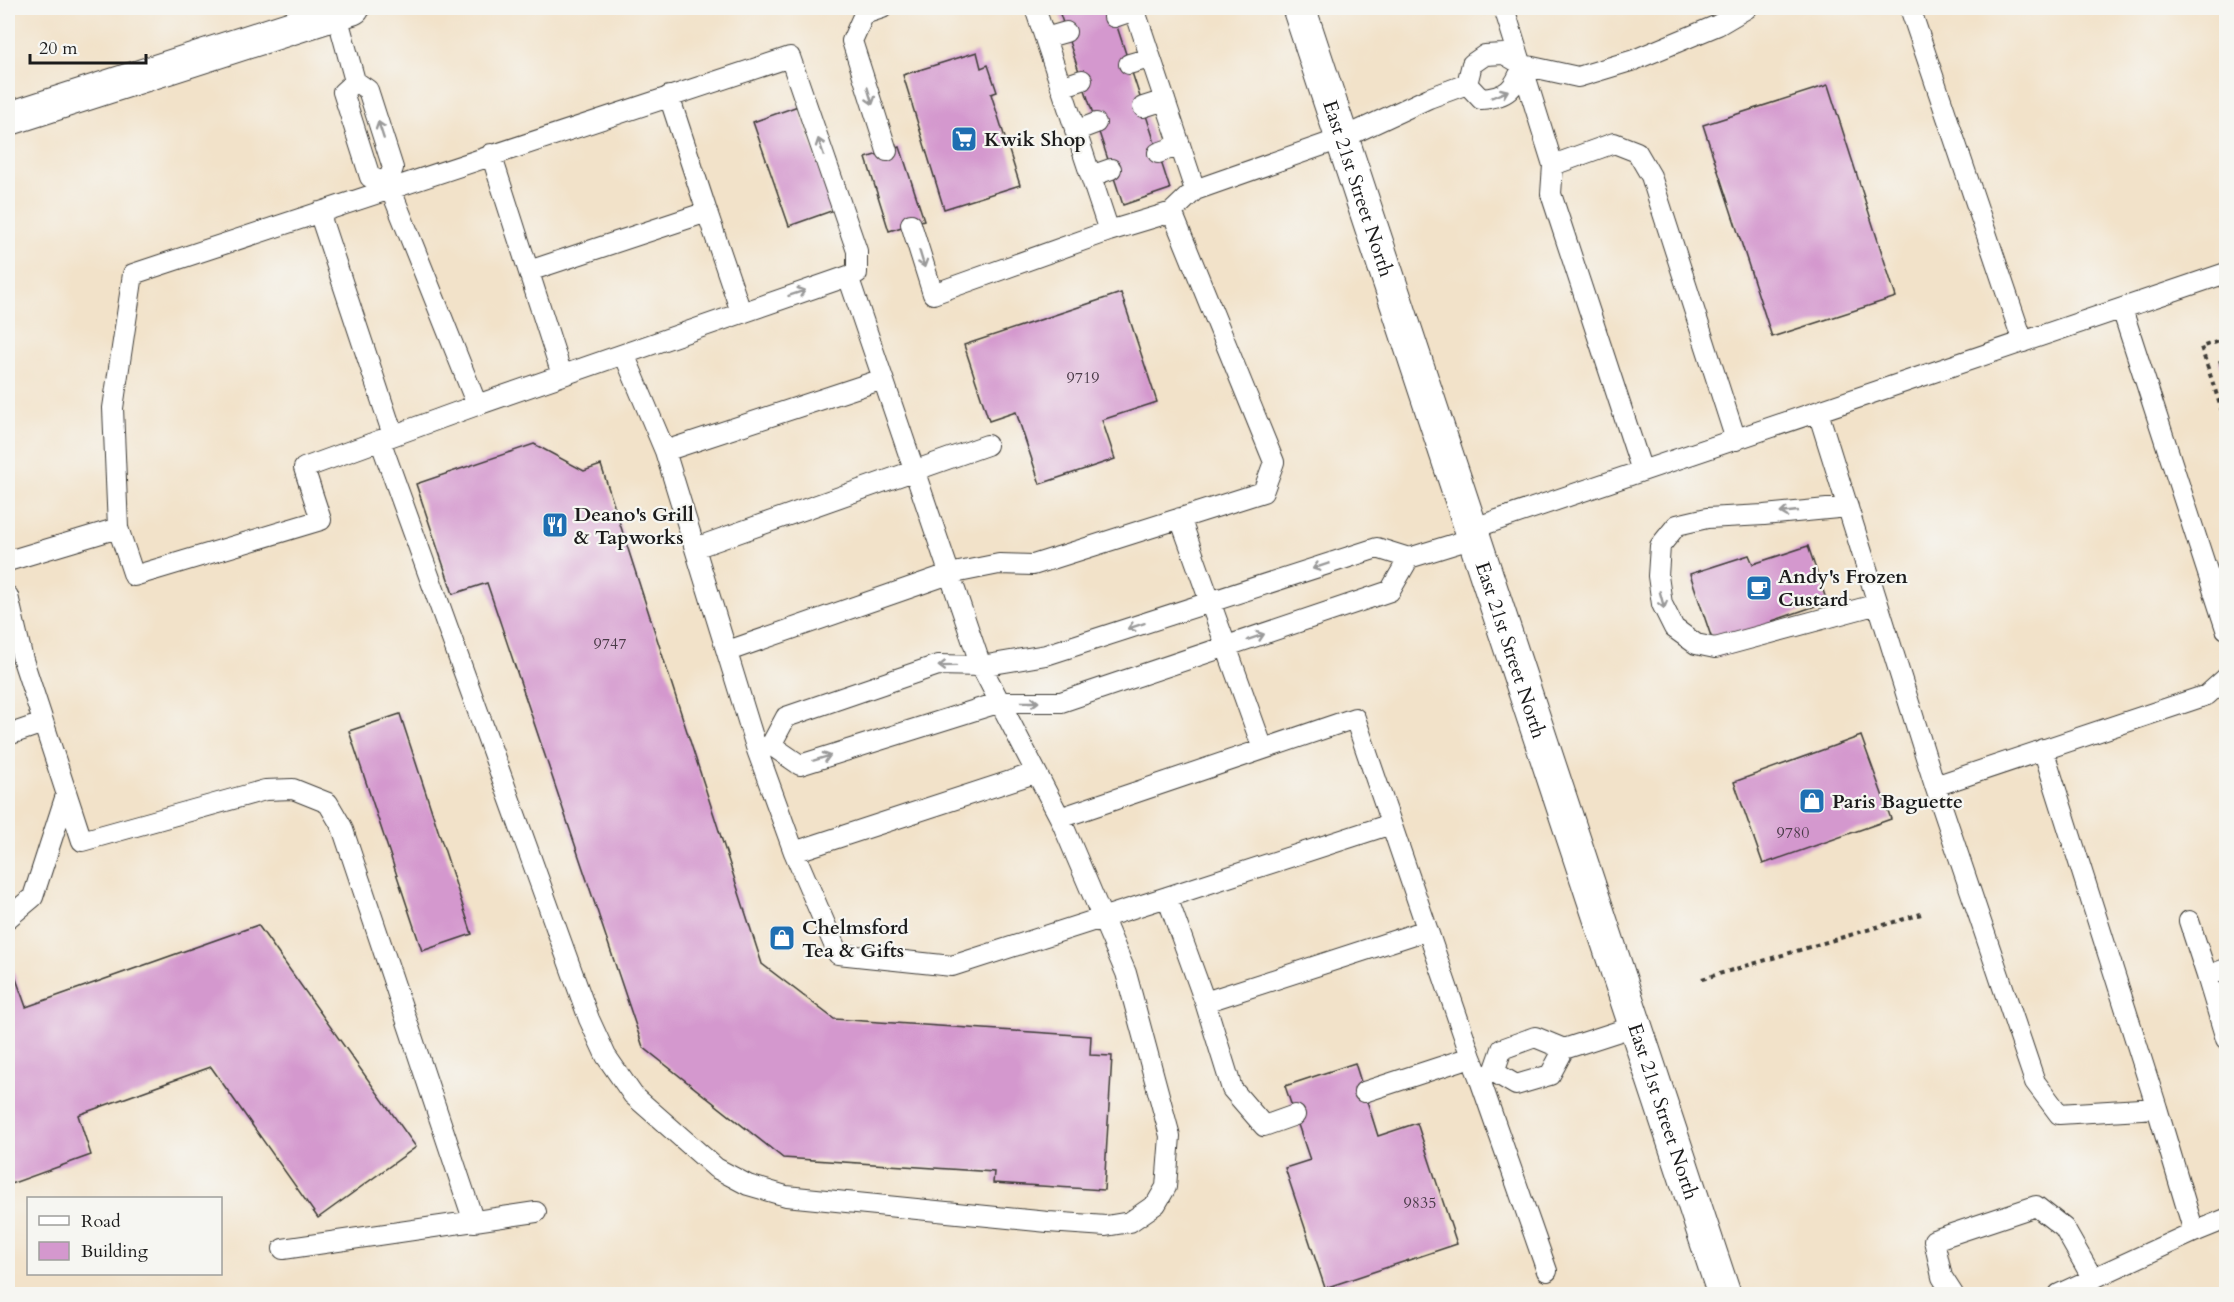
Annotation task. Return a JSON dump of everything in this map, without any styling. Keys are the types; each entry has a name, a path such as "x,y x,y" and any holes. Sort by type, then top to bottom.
{"main road":[{"name":"East 21st Street North","path":"1299,8 1724,1294"},
{"path":"8,120 341,9"}],"lane":[{"path":"882,8 864,14 852,40 887,151"},
{"path":"1035,8 1109,231"},
{"path":"1504,8 1553,165 1551,194 1642,471"},
{"path":"1467,84 1472,64 1485,55 1504,54 1523,65 1578,77 1634,60 1708,30 1748,8"},
{"path":"1910,8 2023,342"},
{"path":"341,9 355,81 368,90 393,168 389,187 477,405"},
{"path":"1114,16 1135,9 1195,190"},
{"path":"1045,38 1066,32"},
{"path":"790,57 857,251 856,273 848,276 477,405 304,468 321,520 134,576 118,528 113,408 133,274 389,187 790,57"},
{"path":"1129,64 1150,57"},
{"path":"1467,84 1481,99 1497,98 1515,87 1523,65"},
{"path":"1061,87 1082,80"},
{"path":"911,224 933,294 1109,231 1172,213 1195,190 1343,138 1429,98 1467,84"},
{"path":"669,96 741,312"},
{"path":"1143,107 1165,100"},
{"path":"1075,130 1096,123"},
{"path":"1553,165 1614,143 1637,152 1651,176 1736,440"},
{"path":"1158,153 1180,145"},
{"path":"491,154 562,375"},
{"path":"1091,176 1111,169"},
{"path":"319,212 386,438 589,1019 606,1056 633,1095 716,1168 748,1185 786,1196 1048,1222 1106,1226 1130,1222 1156,1204 1166,1187 1170,1136 1125,973 1104,918 1060,818 981,666 848,276"},
{"path":"529,271 707,212"},
{"path":"728,651 949,574 999,564 1033,565 1263,492 1274,462 1172,213"},
{"path":"764,748 786,717 938,665 981,666 1046,655 1377,548 1409,558 1642,471 2226,273"},
{"path":"2122,309 2226,629"},
{"path":"624,354 665,451 728,651 764,748 794,852 838,954 952,966 1391,824"},
{"path":"665,451 883,379"},
{"path":"1818,412 1935,786 2035,1082 2059,1114 2157,1108"},
{"path":"695,548 987,445"},
{"path":"1848,507 1707,518 1677,525 1660,546 1658,576 1662,604 1674,628 1696,644 1715,648 1878,604"},
{"path":"1180,518 1263,750"},
{"path":"8,561 118,528"},
{"path":"764,748 800,765 1001,702 1061,702 1390,591 1409,558"},
{"path":"8,596 23,660 82,842 265,790 293,789 328,803 342,827 474,1222"},
{"path":"1935,786 2207,695 2226,678"},
{"path":"1060,818 1355,718 1471,1057 1486,1075 1547,1271"},
{"path":"8,735 43,723"},
{"path":"2043,749 2194,1232"},
{"path":"794,852 1035,773"},
{"path":"8,918 33,897 66,795"},
{"path":"1167,897 1205,1002 1232,1089 1264,1126 1295,1115"},
{"path":"2189,921 2226,1039"},
{"path":"1205,1002 1427,930"},
{"path":"2206,976 2226,969"},
{"path":"1486,1075 1502,1049 1535,1037 1564,1049 1635,1026"},
{"path":"1486,1075 1516,1085 1550,1075 1564,1049"},
{"path":"1364,1092 1471,1057"},
{"path":"1953,1294 1942,1277 1934,1240 2036,1206 2064,1228 2093,1279"},
{"path":"283,1249 536,1212"},
{"path":"2059,1294 2226,1219"}],"path":[{"path":"2226,339 2201,347 2226,423"},
{"path":"1702,979 1922,915"}],"building":[{"path":"1058,8 1111,8 1170,189 1123,205"},
{"name":"Kwik Shop","path":"977,52 981,68 988,65 997,92 991,94 1020,185 944,209 903,75"},
{"path":"1828,85 1896,297 1772,337 1703,125"},
{"path":"798,106 834,210 789,226 753,122"},
{"path":"900,147 924,220 889,231 866,158"},
{"path":"1121,293 1157,402 1102,420 1115,459 1040,484 1016,412 989,421 964,345"},
{"path":"2226,359 2226,381 2219,361"},
{"path":"534,444 584,471 601,465 762,964 834,1019 1091,1036 1090,1055 1112,1056 1104,1190 993,1183 994,1172 783,1158 643,1047 487,583 453,594 416,484"},
{"name":"Andy's Frozen Custard","path":"1808,546 1827,602 1772,621 1777,638 1718,657 1690,574 1749,555 1753,564"},
{"path":"400,714 472,934 422,951 349,731"},
{"name":"Paris Baguette","path":"1861,736 1891,819 1763,864 1734,782"},
{"path":"258,925 416,1147 318,1218 211,1067 78,1115 91,1155 8,1185 8,956 26,1007"},
{"path":"1355,1063 1378,1136 1417,1123 1457,1244 1325,1288 1285,1168 1310,1160 1285,1086"}],"place":[{"name":"Kwik Shop","path":"964,139"},
{"name":"Deano's Grill & Tapworks","path":"555,525"},
{"name":"Andy's Frozen Custard","path":"1759,588"},
{"name":"Paris Baguette","path":"1812,801"},
{"name":"Chelmsford Tea & Gifts","path":"782,938"}]}
